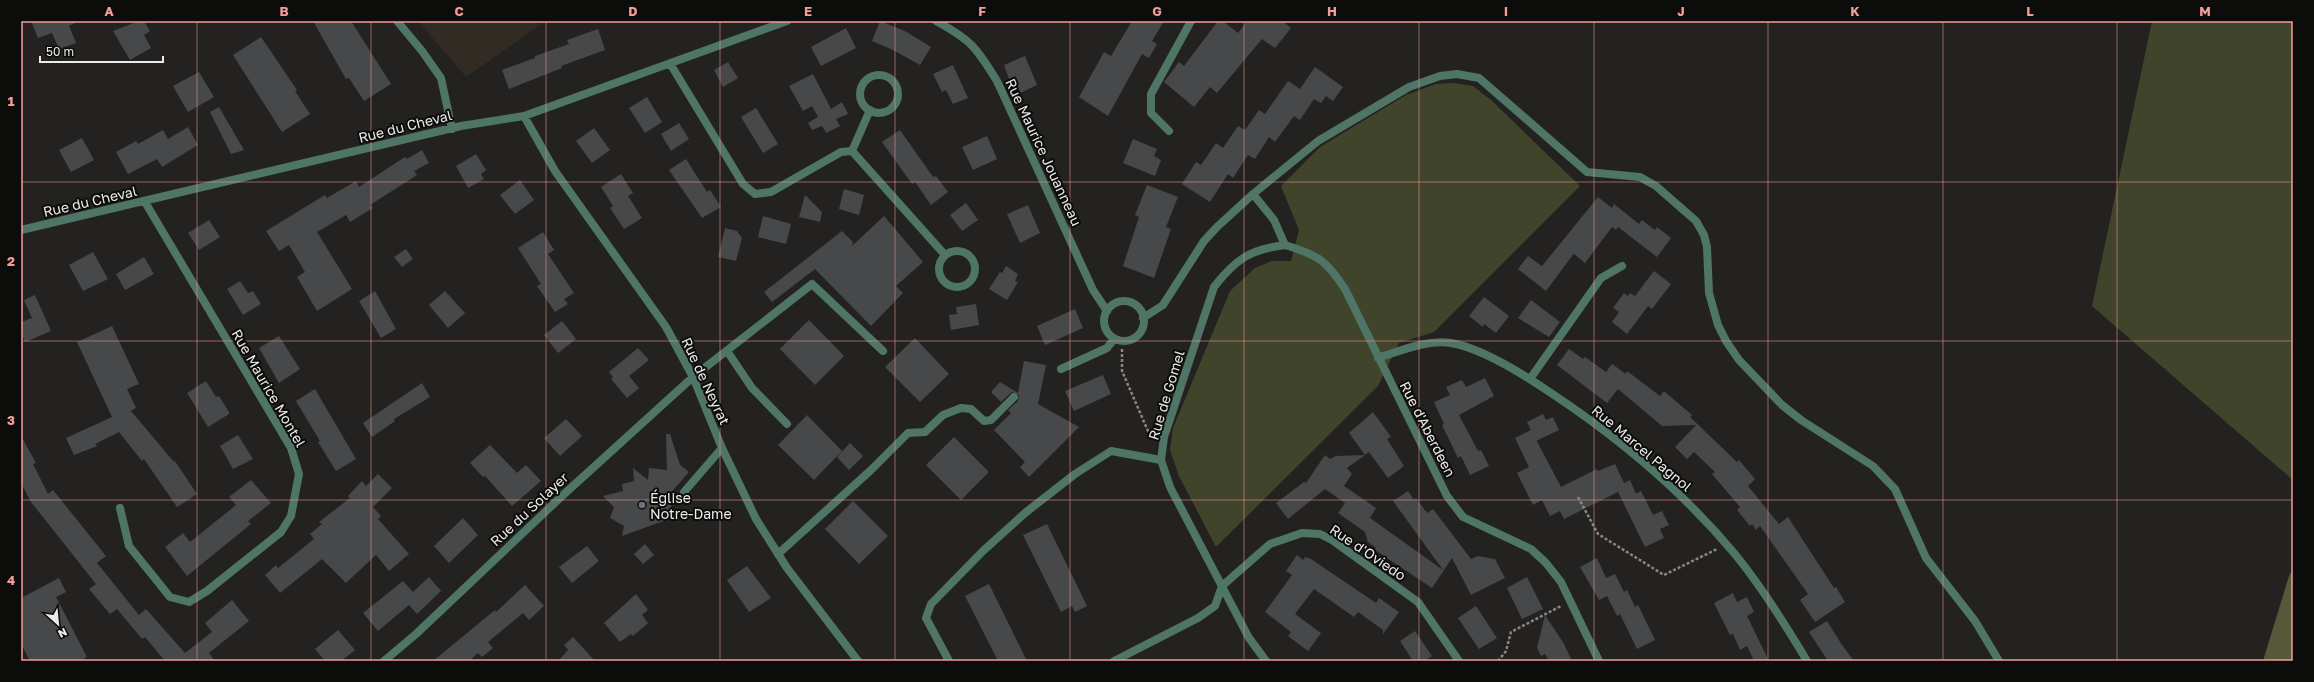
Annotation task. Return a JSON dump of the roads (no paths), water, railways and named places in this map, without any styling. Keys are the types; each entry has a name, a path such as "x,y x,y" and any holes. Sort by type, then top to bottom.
{"street":[{"path":"397,21 422,51 441,78 452,129"},
{"name":"Rue du Cheval","path":"21,230 452,129 524,116 671,65 787,21"},
{"name":"Rue Maurice Jouanneau","path":"936,21 964,36 979,51 997,81 1093,290 1106,311"},
{"path":"1169,131 1150,113 1151,94 1190,21"},
{"path":"671,65 743,184 755,194 771,192 841,152 852,151"},
{"path":"1143,318 1163,305 1204,241 1253,194 1318,142 1409,87 1440,76 1457,74 1479,78 1587,172 1640,177 1656,186 1696,222 1704,235 1707,247 1709,293 1718,325 1726,341 1739,360 1782,405 1800,420 1873,466 1895,488 1926,558 1975,621 1998,661"},
{"path":"874,76 887,77 896,86 898,92 896,103 887,111 881,113 870,110 862,101 861,89 869,79 874,76"},
{"path":"852,151 870,110"},
{"name":"Rue de Neyrat","path":"524,116 555,171 666,327 693,378 722,448 756,519 778,554 858,661"},
{"path":"852,151 945,255"},
{"path":"1253,194 1274,220 1285,245"},
{"name":"Rue Maurice Montel","path":"120,508 128,546 170,597 189,602 207,591 281,532 291,516 299,474 291,448 145,202"},
{"name":"Rue d'Aberdeen","path":"1285,245 1311,253 1330,266 1345,289 1447,496 1463,517 1531,549 1546,563 1561,582 1599,661"},
{"name":"Rue de Gomel","path":"1266,661 1249,638 1170,487 1160,460 1164,437 1214,287 1227,270 1239,260 1263,248 1285,245"},
{"path":"956,250 968,254 975,264 974,276 970,282 960,287 954,287 944,281 939,271 941,260 945,255 956,250"},
{"path":"1530,378 1602,278 1622,266"},
{"name":"Rue du Solayer","path":"384,661 416,634 557,500 693,378 812,284 883,351"},
{"path":"1117,303 1130,303 1136,306 1143,318 1142,330 1138,335 1128,341 1118,340 1109,335 1104,324 1106,311 1117,303"},
{"path":"1061,369 1107,348 1118,340"},
{"name":"Rue Marcel Pagnol","path":"1378,358 1407,349 1438,343 1452,343 1488,356 1530,378 1617,440 1694,509 1756,582 1807,661"},
{"path":"727,351 752,388 787,424"},
{"path":"778,554 871,470 908,433 925,432 942,415 961,408 970,410 984,421 990,420 1014,397"},
{"path":"684,492 722,448"},
{"path":"949,661 926,618 931,604 968,564 1025,513 1075,474 1112,451 1160,460"},
{"name":"Rue d'Oviedo","path":"1222,586 1270,544 1302,534 1320,534 1332,540 1418,602 1459,661"},
{"path":"1114,661 1198,618 1215,606 1222,586"}],"place":[{"name":"Église Notre-Dame","path":"642,505"}]}
